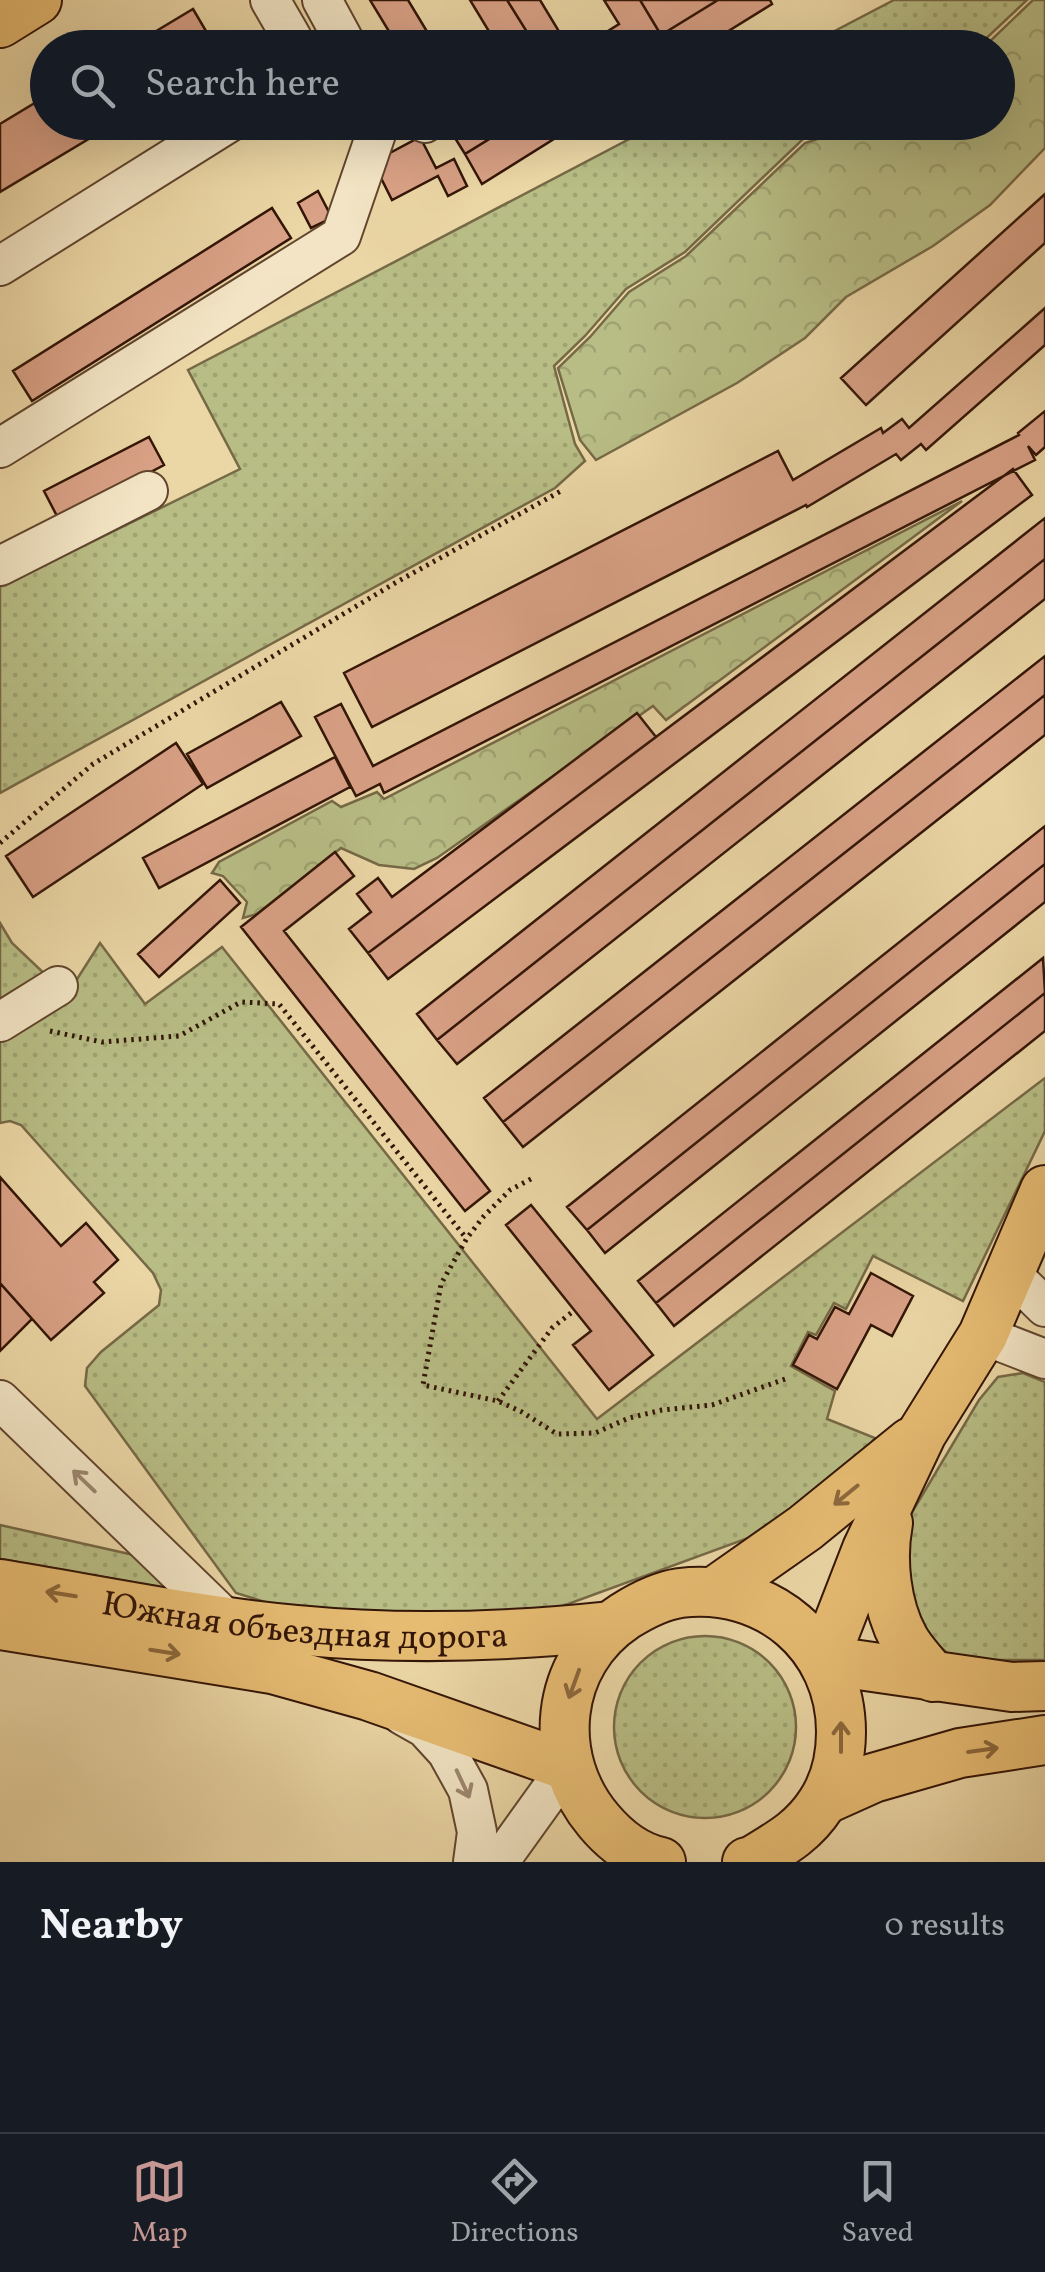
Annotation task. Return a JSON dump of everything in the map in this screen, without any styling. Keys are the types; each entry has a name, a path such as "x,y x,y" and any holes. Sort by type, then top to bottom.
{"main road":[{"path":"0,23 37,0"},
{"path":"824,1660 867,1549 922,1433 983,1335 1045,1190"},
{"path":"714,1592 805,1528 922,1433"},
{"path":"922,1433 893,1498 885,1570 904,1639 933,1677"},
{"name":"Южная объездная дорога","path":"0,1584 297,1630 436,1635 542,1633 610,1626"},
{"path":"650,1861 612,1837 585,1804 568,1766 563,1728 569,1690 585,1656 610,1626 641,1605 677,1594 714,1592 758,1602 796,1626 824,1660 841,1706 841,1755 805,1831"},
{"name":"Южная объездная дорога","path":"0,1625 272,1669 370,1696 568,1766"},
{"path":"824,1660 933,1677 1045,1686"},
{"path":"747,1862 805,1831 873,1778 960,1753 1045,1740"}],"street":[{"path":"270,0 287,30"},
{"path":"322,0 338,30"},
{"path":"0,266 201,140"},
{"path":"0,448 340,236 374,140"},
{"path":"0,566 148,491"},
{"path":"1,1022 58,986"},
{"path":"1010,1273 1045,1308"},
{"path":"983,1335 1045,1359"},
{"path":"0,1400 229,1622"},
{"path":"370,1696 426,1728 446,1752 468,1790 477,1832 473,1862"},
{"path":"499,1862 568,1766"}],"path":[{"path":"0,843 93,764 395,582 561,491"},
{"path":"1,1022 102,1042 180,1036 241,1002 279,1004 467,1238"},
{"path":"531,1180 510,1190 484,1216 440,1284 423,1385 498,1400 557,1434 594,1433 645,1414 712,1405 788,1378"},
{"path":"498,1400 552,1328 571,1313"}],"green space":[{"path":"894,0 1027,0 995,30 837,30"},
{"path":"1033,0 1045,0 1045,148 990,205 933,246 846,297 805,338 737,383 596,460 580,440 558,368 629,292 686,256 805,143 1015,140 1015,30 1002,30"},
{"path":"628,140 802,140 685,252 626,289 554,366 575,444 585,461 555,488 0,793 0,587 240,469 188,370"},
{"path":"962,501 666,720 653,706 437,858 414,869 379,865 341,848 257,914 243,918 247,902 223,876 212,873 219,862 332,801 341,807 377,792 384,799"},
{"path":"0,923 12,943 48,977 0,1007"},
{"path":"100,943 145,1004 222,947 597,1419 1045,1078 1045,1131 963,1301 873,1256 846,1309 834,1303 816,1335 808,1332 791,1366 835,1391 827,1419 875,1438 849,1472 762,1533 541,1614 288,1609 236,1593 85,1386 87,1368 159,1305 161,1290 153,1273 21,1125 0,1123 0,1036 67,995"},
{"path":"1023,1373 1045,1382 1045,1660 955,1660 906,1616 908,1519 979,1400 998,1377"},
{"path":"0,1525 138,1556 166,1588 0,1559"},
{"path":"705,1636 740,1643 769,1663 789,1692 796,1727 789,1762 769,1791 740,1811 705,1818 670,1811 641,1791 621,1762 614,1727 621,1692 641,1663 670,1643"}],"building":[{"path":"370,0 408,0 426,30 388,30"},
{"path":"470,0 507,0 526,30 488,30"},
{"path":"507,0 540,0 558,30 526,30"},
{"path":"604,0 640,0 658,30 610,30 619,24"},
{"path":"640,0 718,0 669,30 658,30"},
{"path":"718,0 770,0 772,4 730,30 669,30"},
{"path":"193,9 205,30 158,30"},
{"path":"30,106 30,140 87,140 0,192 0,124"},
{"path":"422,140 436,168 454,159 467,186 448,196 438,176 392,200 373,162"},
{"path":"456,140 488,140 465,154"},
{"path":"488,140 552,140 482,184 465,154"},
{"path":"318,191 332,218 311,228 298,203"},
{"path":"1045,194 1045,243 866,405 841,378"},
{"path":"272,208 291,238 32,401 13,371"},
{"path":"1045,308 1045,345 926,450 921,444 901,460 896,454 807,507 372,727 344,673 778,451 793,480 881,428 883,433 902,419 909,428"},
{"path":"1045,411 1045,447 1036,455 1028,446 1035,460 384,793 380,784 356,796 315,717 341,704 373,766 1019,435"},
{"path":"149,437 164,465 59,520 44,491"},
{"path":"1013,469 1032,495 388,979 368,953"},
{"path":"1045,518 1045,559 437,1040 417,1014"},
{"path":"1045,559 1045,599 457,1064 437,1040"},
{"path":"1045,656 1045,695 503,1122 484,1098"},
{"path":"1045,695 1045,735 523,1147 503,1122"},
{"path":"281,702 301,736 207,788 187,754"},
{"path":"637,713 656,737 368,953 349,929 371,912 357,894 378,878 392,897"},
{"path":"176,743 203,784 33,897 6,856"},
{"path":"335,757 350,787 159,888 143,858"},
{"path":"1045,826 1045,864 587,1230 567,1207"},
{"path":"335,852 354,876 284,931 490,1191 465,1211 241,927"},
{"path":"1045,864 1045,902 605,1253 587,1230"},
{"path":"220,880 240,903 159,977 138,954"},
{"path":"1043,958 1045,993 656,1303 638,1281"},
{"path":"1045,993 1045,1031 674,1326 656,1303"},
{"path":"0,1177 61,1246 86,1223 118,1260 94,1282 104,1293 51,1340 0,1283"},
{"path":"531,1205 653,1355 609,1390 573,1345 591,1331 506,1225"},
{"path":"871,1273 913,1296 892,1336 871,1325 837,1389 793,1365 809,1335 817,1339 835,1307 849,1314"},
{"path":"0,1283 32,1319 0,1351"}]}
